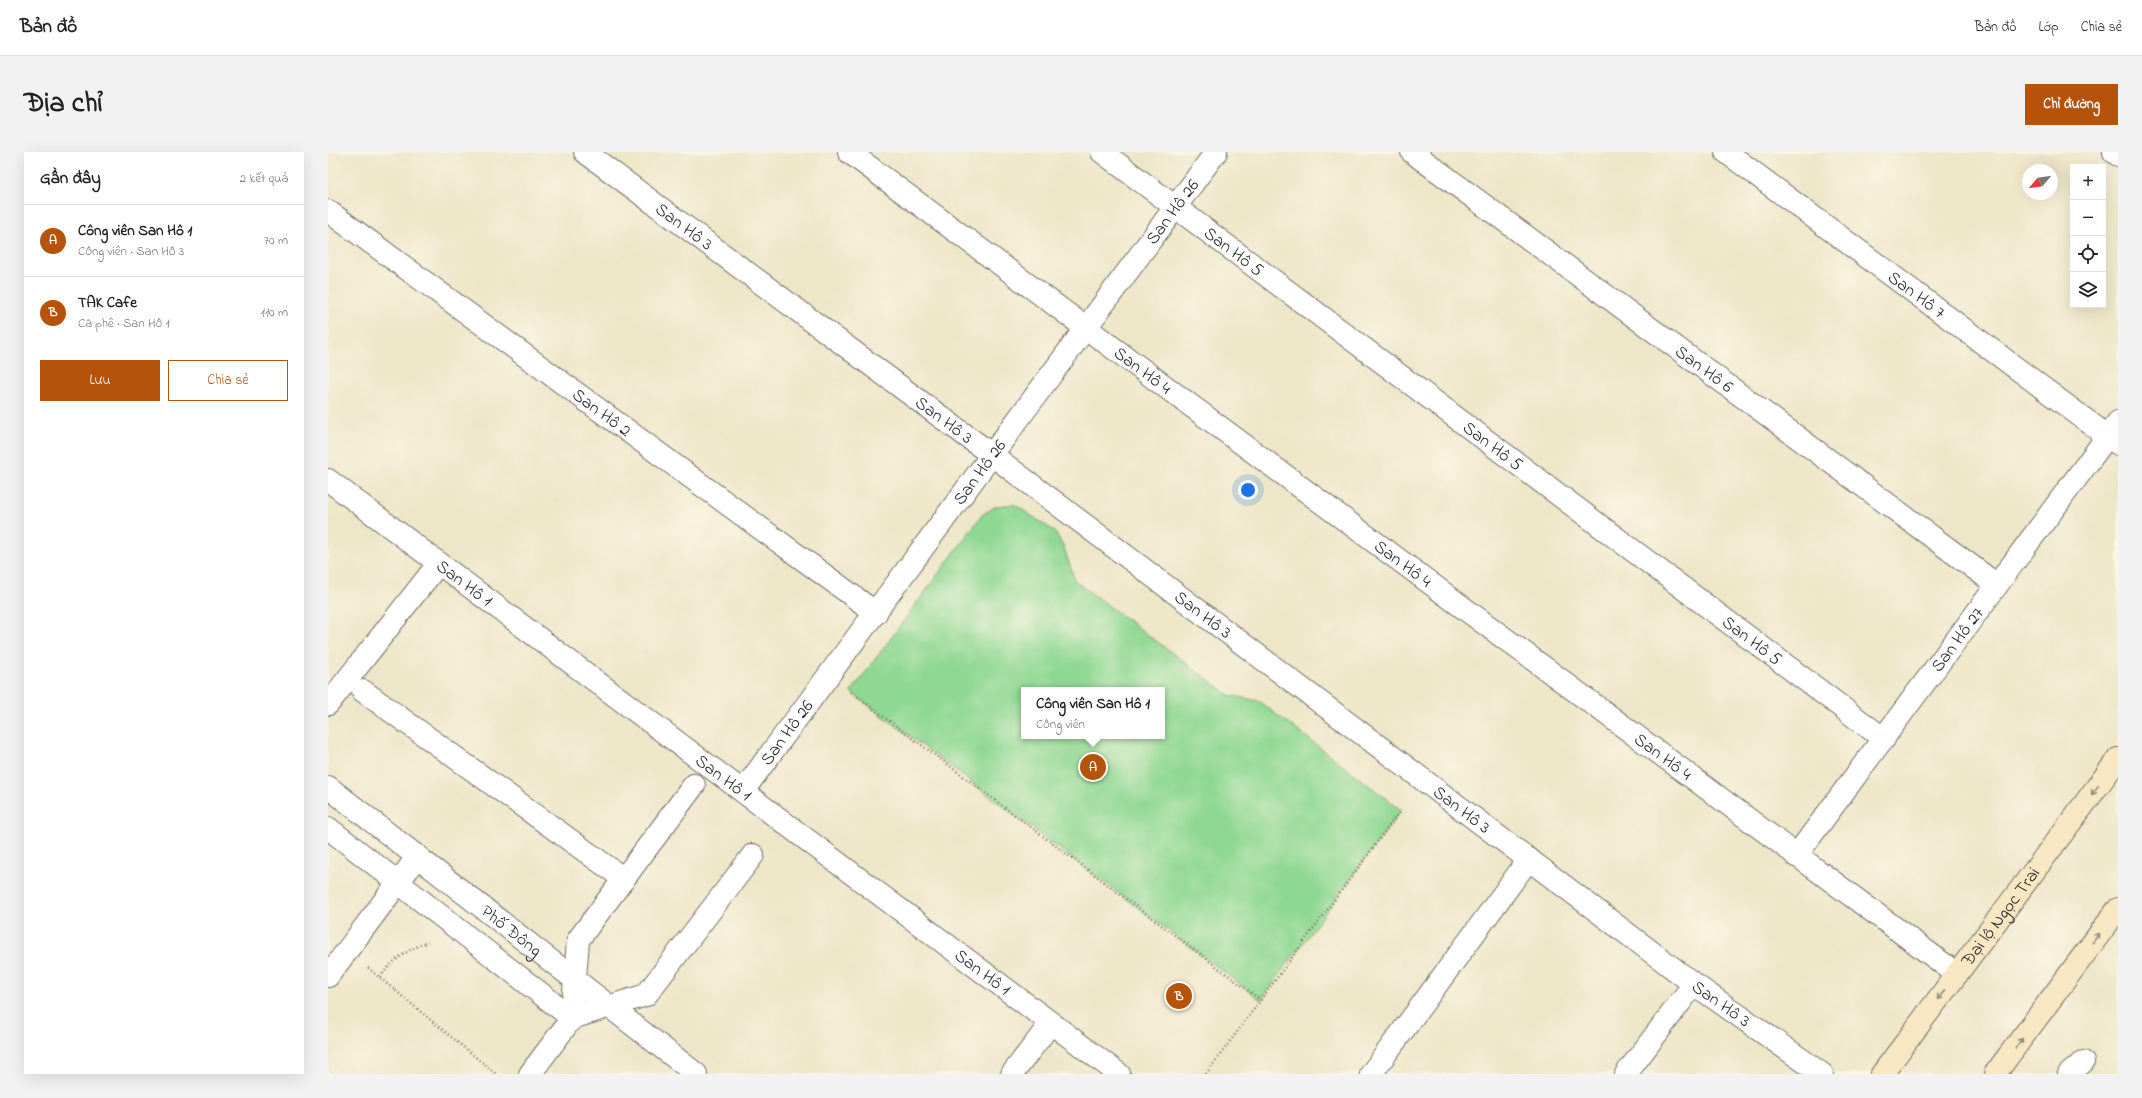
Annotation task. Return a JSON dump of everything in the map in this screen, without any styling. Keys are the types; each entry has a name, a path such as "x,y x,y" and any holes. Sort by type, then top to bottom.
{"main road":[{"name":"Đại lộ Ngọc Trai","path":"1882,1074 2118,759"},
{"path":"1995,1074 2118,909"}],"street":[{"name":"San Hô 3","path":"585,152 992,455 1694,984 1822,1074"},
{"name":"San Hô 4","path":"849,152 1957,974"},
{"name":"San Hô 5","path":"1102,152 1176,206 1884,739"},
{"name":"San Hô 26","path":"743,791 1216,152"},
{"name":"San Hô 6","path":"1412,152 1997,585"},
{"name":"San Hô 7","path":"1726,152 2114,434"},
{"path":"2114,152 2118,155"},
{"name":"San Hô 2","path":"328,211 876,613"},
{"name":"San Hô 27","path":"1796,856 1997,585 2114,434"},
{"name":"San Hô 1","path":"328,480 1119,1074"},
{"path":"328,704 439,563"},
{"path":"363,691 624,879"},
{"path":"530,1074 572,1018 578,940 694,785"},
{"name":"Phố Đông","path":"328,787 696,1074"},
{"path":"328,828 572,1018"},
{"path":"328,976 418,856"},
{"path":"572,1018 646,995 753,856"},
{"path":"1371,1074 1529,859"},
{"path":"1626,1074 1694,984"},
{"path":"1012,1074 1051,1023"}],"path":[{"path":"851,692 1261,1000"},
{"path":"1206,1074 1401,810"},
{"path":"380,977 396,958 406,951 458,929"},
{"path":"346,950 496,1074"}],"green space":[{"path":"1014,504 1054,531 1064,548 1075,581 1229,695 1259,701 1401,810 1261,1000 851,692 982,515 996,506"}],"place":[{"name":"Công viên San Hô 1","path":"1093,767"},
{"name":"TAK Cafe","path":"1179,996"}]}
